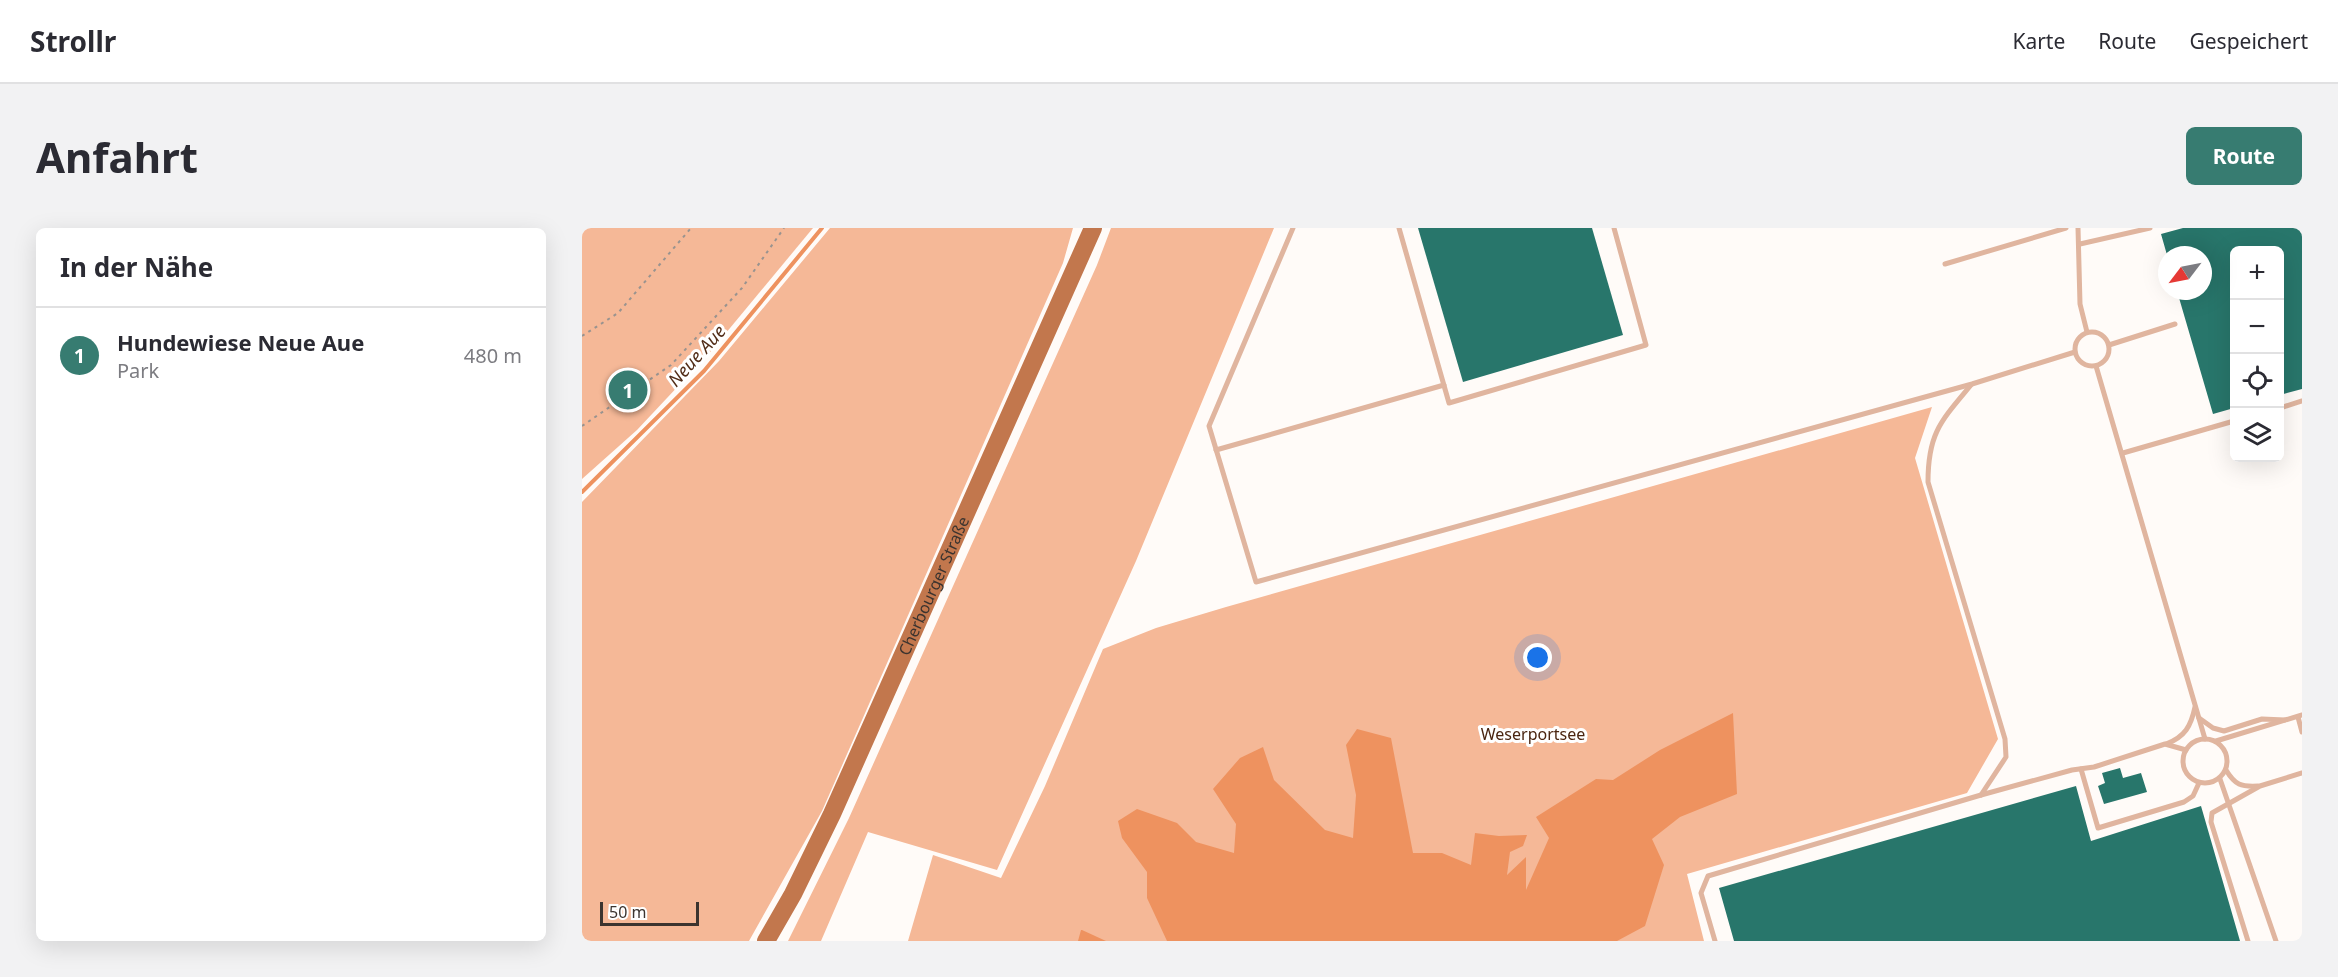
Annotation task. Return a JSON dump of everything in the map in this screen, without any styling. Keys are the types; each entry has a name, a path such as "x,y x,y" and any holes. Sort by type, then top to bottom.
{"main road":[{"name":"Cherbourger Straße","path":"766,941 793,894 832,814 1093,228"}],"lane":[{"path":"1293,228 1209,426 1256,582 1972,384 2075,352"},
{"path":"1399,228 1449,403 1646,345 1614,228"},
{"path":"2040,228 2042,235"},
{"path":"1945,264 2066,228"},
{"path":"2078,228 2080,304 2087,332"},
{"path":"2080,244 2150,228"},
{"path":"2109,345 2175,324"},
{"path":"2087,332 2098,333 2109,345 2108,356 2096,366 2085,365 2075,352 2079,338 2087,332"},
{"path":"2096,366 2205,739"},
{"path":"1972,384 1945,416 1932,437 1928,482 2005,739 2006,757 1981,795"},
{"path":"1216,450 1443,385"},
{"path":"2284,407 2302,401"},
{"path":"2123,453 2230,422"},
{"path":"1715,941 1701,893 1708,876 1981,795 2165,744 2179,739 2191,725 2195,705"},
{"path":"2216,741 2228,757 2226,770 2220,779 2199,783 2184,769 2186,750 2197,740 2216,741 2300,716 2302,732"},
{"path":"2199,718 2213,728 2224,731 2262,719 2285,720"},
{"path":"2165,744 2186,750"},
{"path":"2081,769 2098,828 2184,802 2193,796 2199,783"},
{"path":"2226,770 2234,783 2243,787 2260,786"},
{"path":"2248,941 2211,822 2212,813 2260,786 2302,774"},
{"path":"2220,779 2254,884 2276,941"}],"path":[{"path":"582,336 618,313 691,228"},
{"path":"582,426 671,364 742,288 784,228"}],"green space":[{"path":"582,228 813,228 711,351 637,430 582,479"},
{"path":"830,228 1073,228 1063,263 822,811 749,941 582,941 582,502 719,361"},
{"path":"1111,228 1274,228 1136,561 997,870 868,832 821,941 788,941 849,818 1097,265"},
{"name":"Weserportsee","path":"1932,407 1915,458 1998,739 1967,793 1687,874 1704,941 908,941 933,855 1001,878 1045,786 1103,649 1156,628 1226,607"}],"shaded area":[{"name":"Weserportsee","path":"1733,713 1737,794 1680,817 1652,839 1664,865 1645,926 1617,941 1167,941 1147,898 1147,872 1122,838 1118,821 1137,809 1177,823 1196,842 1234,853 1236,824 1213,789 1240,758 1263,747 1274,780 1325,830 1353,838 1356,795 1346,745 1357,729 1391,738 1413,853 1442,853 1471,865 1475,833 1499,836 1527,835 1523,846 1510,852 1507,875 1526,857 1526,890 1549,838 1536,817 1596,779 1613,780 1660,750"},
{"path":"1082,930 1106,941 1078,941"}],"building":[{"path":"1418,228 1592,228 1623,335 1463,382"},
{"path":"2183,228 2302,228 2302,389 2284,394 2284,246 2230,246 2230,409 2213,414 2180,300 2212,300 2212,246 2164,246 2161,234"},
{"path":"2120,768 2123,778 2141,773 2147,792 2104,804 2098,786 2105,783 2102,773"},
{"path":"2076,786 2091,841 2201,806 2240,941 1734,941 1719,888"}],"waterway":[{"name":"Neue Aue","path":"582,492 704,371 822,228"}],"place":[{"name":"Hundewiese Neue Aue","path":"628,390"}]}
